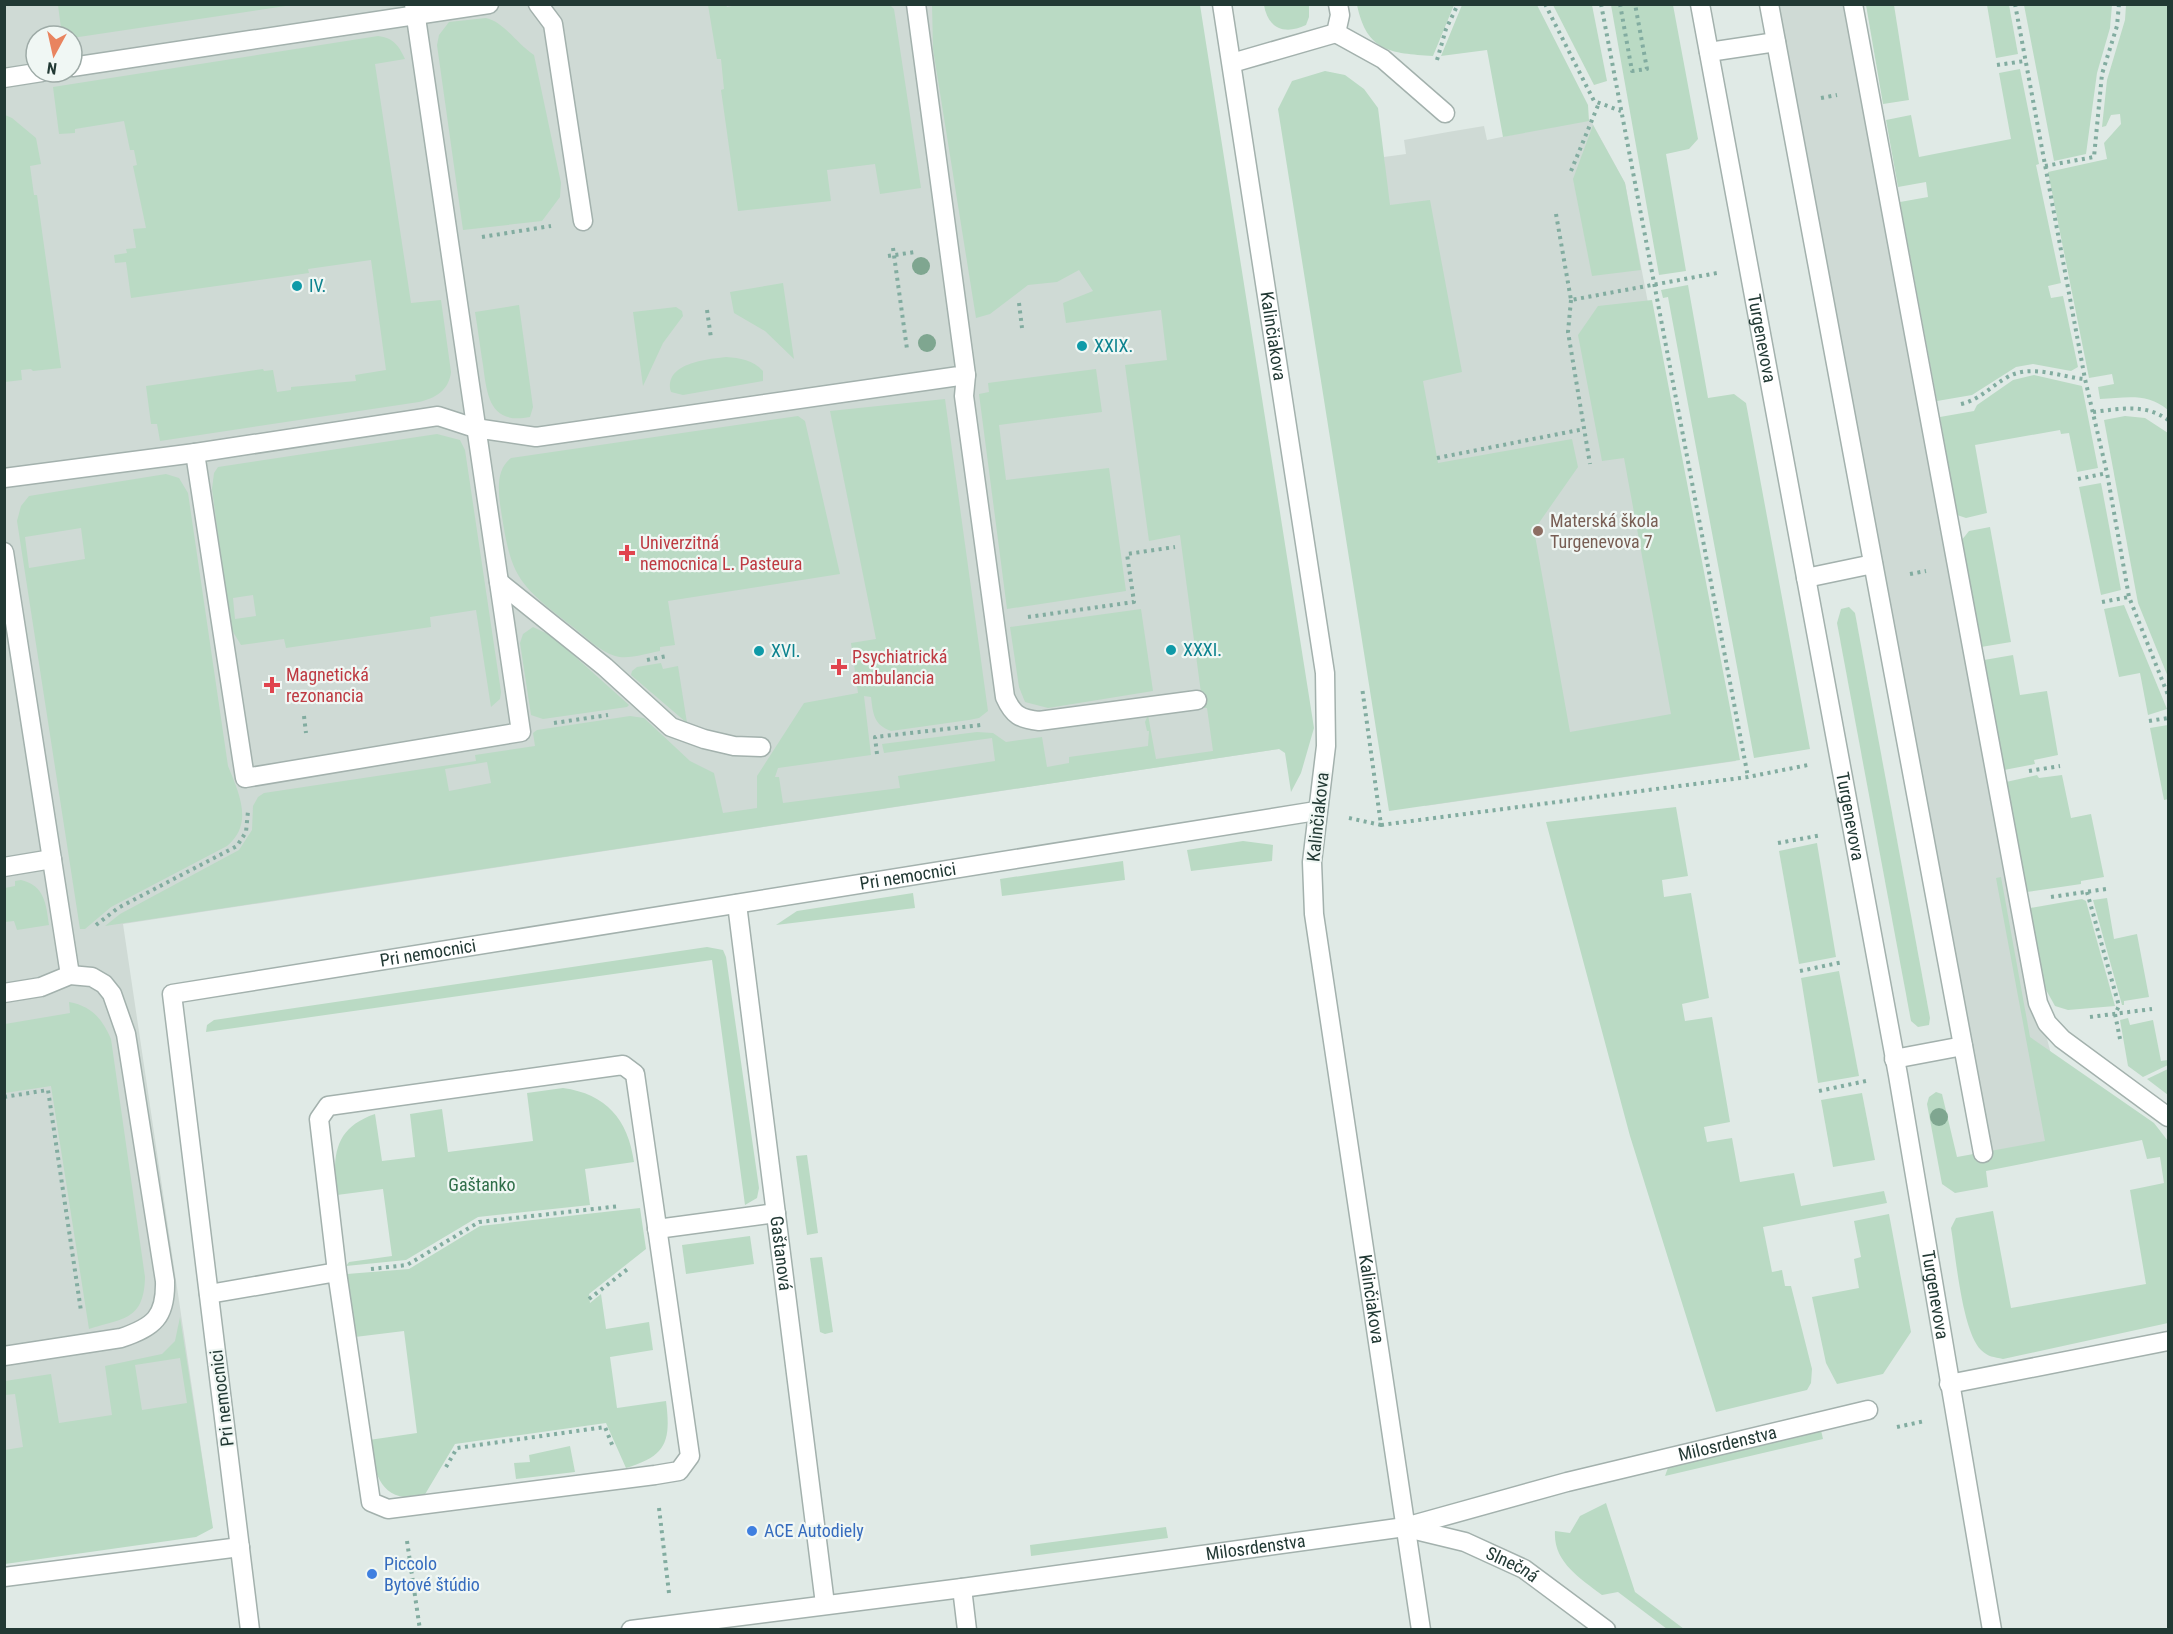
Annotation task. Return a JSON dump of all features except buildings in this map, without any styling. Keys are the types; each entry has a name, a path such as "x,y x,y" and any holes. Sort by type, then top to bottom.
{"street":[{"path":"84,65 415,9 489,4"},
{"path":"538,4 553,24 583,221"},
{"path":"916,4 966,375 964,396 1005,698 1012,712 1023,720 1039,721 1197,700"},
{"name":"Kalinčiakova","path":"1222,4 1325,673 1326,746 1316,811 1312,862 1314,914 1421,1629"},
{"path":"1336,33 1340,15 1338,4"},
{"name":"Turgenevova","path":"1700,4 1896,1067 1992,1629"},
{"path":"1769,4 1983,1153"},
{"path":"1853,4 2038,1004 2047,1023 2076,1050 2129,1085 2169,1117"},
{"path":"195,453 245,778 521,732 415,9"},
{"path":"1232,63 1336,33 1383,59 1445,113"},
{"path":"1709,52 1776,42"},
{"path":"4,78 24,75"},
{"path":"4,478 195,453 438,416 475,428 536,437 966,375"},
{"path":"4,552 70,975"},
{"path":"1806,578 1873,564"},
{"path":"498,582 605,667 671,727 704,739 734,746 761,747"},
{"name":"Pri nemocnici","path":"250,1629 172,994 1316,811"},
{"path":"4,867 52,860"},
{"name":"Gaštanová","path":"737,904 825,1604"},
{"path":"4,993 41,987 70,975 92,977 104,984 115,1002 126,1034 166,1299 153,1324 121,1338 4,1356"},
{"path":"1896,1067 1963,1046"},
{"path":"623,1065 635,1074 658,1236 690,1456 679,1471 403,1508 388,1509 371,1502 337,1272 319,1119 328,1106 623,1065"},
{"path":"658,1236 776,1213"},
{"path":"209,1294 337,1272"},
{"path":"1949,1384 2169,1341"},
{"name":"Milosrdenstva","path":"631,1629 962,1588 1405,1527 1567,1482 1868,1410"},
{"name":"Slnečná","path":"1405,1527 1465,1542 1524,1569 1606,1629"},
{"path":"4,1577 240,1547"},
{"path":"962,1588 967,1629"}],"path":[{"path":"1445,113 1436,56 1458,4"},
{"path":"1545,4 1594,101 1622,112"},
{"path":"1601,4 1748,777"},
{"path":"1620,4 1632,71 1647,69 1635,4"},
{"path":"2015,4 2085,380 2107,473 2129,597 2169,694"},
{"path":"2045,166 2094,157 2102,74 2117,26 2119,4"},
{"path":"1997,65 2025,61"},
{"path":"1814,99 1847,94"},
{"path":"1571,171 1599,103"},
{"path":"1556,214 1571,300 1568,332 1590,464"},
{"path":"448,242 583,221"},
{"path":"893,249 911,383"},
{"path":"888,256 923,251"},
{"path":"1571,300 1687,279"},
{"path":"1019,303 1023,328"},
{"path":"707,310 711,338"},
{"path":"1973,401 2018,372 2043,371 2085,380"},
{"path":"2093,412 2141,408 2159,413 2169,420"},
{"path":"1437,458 1584,429"},
{"path":"2078,479 2107,473"},
{"path":"994,622 1134,602 1127,554 1175,547"},
{"path":"1904,575 1933,569"},
{"path":"2102,602 2129,597"},
{"path":"520,728 651,708"},
{"path":"2149,721 2169,718"},
{"path":"877,754 875,737 1023,720"},
{"path":"1381,825 1748,777 1839,760"},
{"path":"94,927 118,908 237,846 243,839 248,822 245,778"},
{"path":"1778,843 1852,830"},
{"path":"2019,902 2106,889"},
{"path":"2087,892 2119,1005 2115,1014 2129,1085"},
{"path":"1800,971 1875,956"},
{"path":"2047,1023 2152,1008"},
{"path":"1819,1091 1896,1067"},
{"path":"4,1097 48,1090 86,1344"},
{"path":"337,1272 407,1265 479,1222 654,1203"},
{"path":"590,1299 658,1236"},
{"path":"423,1505 457,1448 605,1427 626,1478"},
{"path":"655,1475 673,1624"},
{"path":"403,1508 420,1629"}],"shaded area":[{"name":"Univerzitná nemocnica L. Pasteura","path":"4,5 1165,5 1279,749 123,924 207,1489 4,1516"},
{"path":"1769,5 1853,5 2038,1003 2072,1137 1983,1153"},
{"name":"Materská škola Turgenevova 7","path":"1590,119 1625,183 1736,761 1425,806 1384,157 1406,154 1404,140 1484,126 1487,140"}],"green space":[{"path":"49,4 292,5 84,36 84,24 60,24 58,5"},
{"path":"889,4 894,9 921,188 880,194 875,164 827,170 831,201 738,211 721,90 724,89 721,59 717,59 708,5 726,5 727,7 737,5"},
{"path":"932,4 1200,5 1314,728 1301,773 1291,792 1285,753 1279,749 105,926 120,914 239,850 252,830 253,806 258,797 264,793 476,761 475,755 535,746 533,733 537,730 630,716 644,718 690,761 714,773 723,813 757,808 757,776 804,703 858,693 851,643 876,639 830,411 945,399 988,711 979,718 891,731 878,722 871,697 864,696 871,755 778,768 775,777 779,777 783,803 900,788 898,776 995,761 992,738 884,753 882,744 977,732 993,733 1006,742 1042,737 1047,767 1069,763 1069,757 1148,746 1149,731 1147,731 1145,722 1148,715 1156,759 1213,751 1207,708 1203,708 1180,535 1149,541 1125,365 1167,360 1161,310 1066,323 1063,303 1093,291 1079,270 1057,282 1028,285 990,314 976,318 933,49","holes":["487,762 491,783 449,791 445,769"]},
{"path":"1357,4 1454,5 1433,56 1393,51 1374,41 1361,21"},
{"path":"1264,5 1309,5 1309,17 1306,25 1298,28 1279,28 1269,20"},
{"path":"1462,5 1537,5 1588,105 1589,121 1503,137 1487,50 1441,56"},
{"path":"1553,5 1592,5 1607,81 1594,85"},
{"path":"1611,5 1673,5 1698,139 1689,149 1666,154 1686,271 1659,275"},
{"path":"1866,5 1894,5 1909,100 1883,104"},
{"path":"1987,5 2009,5 2018,54 1996,58"},
{"path":"2024,5 2112,5 2110,28 2097,73 2086,154 2054,161"},
{"path":"2126,5 2168,5 2168,410 2144,398 2100,399 2098,387 2114,384 2112,374 2089,378 2048,172 2107,159 2104,143 2121,124 2120,114 2111,115 2106,126 2102,127 2107,80 2125,20"},
{"path":"486,18 499,24 534,55 561,183 560,197 542,221 463,230 437,45 439,35 449,22"},
{"path":"378,36 395,43 405,59 375,64 411,303 441,300 451,372 448,384 441,392 419,402 160,441 157,424 151,424 146,386 263,369 264,371 273,370 277,392 291,390 291,387 356,381 355,375 386,370 371,260 308,269 309,273 131,298 126,262 115,263 114,255 127,253 126,249 136,248 133,229 146,228 133,166 137,165 134,150 130,150 124,121 75,129 75,133 59,134 53,87 84,84 84,82"},
{"path":"2020,69 2039,164 2036,165 2061,283 2048,286 2051,298 2063,296 2078,367 2071,371 2033,364 2016,367 1972,395 1937,401 1900,202 1928,197 1926,182 1898,187 1886,120 1911,115 1919,157 2011,139 1999,73"},
{"path":"1325,71 1345,75 1364,89 1378,108 1390,205 1430,200 1462,372 1423,381 1438,463 1572,439 1578,467 1534,530 1570,732 1671,714 1624,458 1602,461 1578,335 1598,306 1652,300 1740,760 1389,811 1278,109 1292,81"},
{"path":"5,115 36,138 41,164 30,166 34,195 37,195 61,368 21,370 22,380 5,382"},
{"path":"1593,125 1625,183 1641,270 1592,276 1573,179"},
{"path":"783,283 794,359 765,331 734,313 730,292"},
{"path":"1688,285 1708,398 1734,394 1746,403 1810,749 1754,758 1668,297 1663,298 1661,290"},
{"path":"519,305 533,407 530,417 517,418 506,417 499,412 489,397 475,312"},
{"path":"676,307 682,311 683,316 663,343 643,386 633,312"},
{"path":"726,357 755,364 763,371 763,381 683,395 671,392 670,382 680,369 699,361"},
{"path":"1096,369 1102,412 999,425 1006,480 1109,468 1126,591 1007,609 979,394 989,392 988,383"},
{"path":"2034,375 2082,386 2098,468 2077,472 2069,433 2061,434 2060,430 1975,445 1987,513 1966,518 1957,515 1940,417 1974,411 1977,405 2013,380"},
{"path":"798,416 805,421 840,574 668,601 675,645 660,647 660,651 626,657 609,654 593,643 539,599 527,588 519,576 508,548 499,498 501,473 506,462 511,458"},
{"path":"2125,416 2145,418 2168,433 2168,677 2138,603 2104,420"},
{"path":"437,434 460,440 465,450 501,692 500,699 491,707 476,610 430,617 431,627 286,648 284,639 241,645 230,627 212,489 214,473 218,467","holes":["253,595 256,616 235,619 233,598"]},
{"path":"166,474 179,478 188,493 228,766 242,808 240,828 227,846 111,907 85,929 80,929 17,521 21,506 29,496","holes":["81,528 85,559 29,568 25,537"]},
{"path":"2101,483 2121,590 2101,595 2079,487"},
{"path":"1990,527 2011,642 1981,647 1961,541 1969,531"},
{"path":"2124,605 2167,709 2148,715 2140,673 2119,677 2104,609"},
{"path":"1849,607 1855,613 1930,1018 1929,1025 1918,1027 1911,1021 1837,623 1841,609"},
{"path":"1141,609 1153,691 1048,708 1025,702 1019,687 1010,627"},
{"path":"533,627 552,636 629,705 543,719 531,715 520,643 523,634"},
{"path":"2013,655 2020,695 2047,691 2058,755 2034,760 2035,764 2004,770 1984,660"},
{"path":"661,663 663,669 678,666 687,723 631,675 637,667"},
{"path":"2168,725 2168,799 2164,800 2150,728"},
{"path":"2037,775 2039,778 2062,775 2071,818 2091,814 2104,877 2081,881 2081,884 2027,892 2006,782"},
{"path":"1676,807 1688,876 1662,880 1664,897 1691,893 1709,998 1682,1004 1685,1021 1712,1017 1730,1122 1704,1127 1707,1142 1732,1138 1740,1182 1794,1173 1801,1206 1884,1191 1887,1203 1763,1227 1772,1272 1782,1270 1785,1286 1791,1286 1812,1369 1811,1383 1807,1390 1716,1412 1630,1136 1546,822"},
{"path":"1243,841 1273,845 1272,861 1191,871 1187,850"},
{"path":"1817,843 1836,957 1799,964 1779,851"},
{"path":"1123,861 1125,880 1002,896 1000,879"},
{"path":"2001,877 2030,1037 2154,1123 2168,1141 2168,1323 2003,1359 1981,1350 1969,1327 1964,1311 1951,1228 1956,1218 1993,1211 2011,1308 2146,1284 2130,1190 2164,1183 2160,1157 2147,1159 2142,1140 1986,1171 1988,1187 1955,1193 1942,1184 1927,1104 1929,1097 1936,1092 1942,1094 1957,1157 2045,1141 1996,878"},
{"path":"21,880 40,891 49,925 17,930 14,921 5,922 5,888 15,886 15,881"},
{"path":"913,893 915,908 776,925 797,911"},
{"path":"2107,898 2114,939 2137,934 2149,997 2124,1001 2124,1005 2122,1005 2093,900"},
{"path":"2082,899 2086,901 2115,1006 2068,1010 2055,1006 2045,988 2030,908"},
{"path":"707,947 723,950 726,957 759,1188 757,1198 745,1205 712,960 206,1032 207,1025 214,1020"},
{"path":"1839,971 1859,1076 1818,1083 1801,978"},
{"path":"69,1002 95,1014 111,1039 145,1277 141,1302 130,1315 89,1329 51,1086 5,1093 5,1024 70,1013"},
{"path":"2128,1018 2130,1025 2153,1020 2161,1061 2168,1060 2168,1065 2143,1077 2128,1066 2120,1020"},
{"path":"2168,1069 2168,1095 2147,1079"},
{"name":"Gaštanko","path":"563,1088 578,1091 603,1103 620,1121 631,1147 634,1162 585,1169 590,1205 478,1217 406,1260 346,1266 349,1262 392,1256 383,1189 337,1195 336,1156 344,1135 351,1127 375,1114 382,1161 415,1157 410,1114 442,1109 448,1152 533,1141 527,1093"},
{"path":"1862,1093 1875,1160 1833,1167 1821,1100"},
{"path":"807,1155 818,1233 807,1235 796,1156"},
{"path":"640,1208 646,1249 589,1294 590,1303 601,1294 606,1329 649,1322 653,1350 610,1357 617,1408 666,1401 668,1427 663,1445 658,1452 626,1468 606,1423 455,1444 424,1496 398,1496 389,1491 377,1475 369,1440 417,1433 404,1331 355,1337 347,1274 409,1269 480,1226"},
{"path":"1889,1214 1911,1332 1883,1374 1837,1384 1826,1363 1812,1297 1859,1288 1854,1259 1861,1257 1854,1221"},
{"path":"750,1236 754,1264 686,1274 682,1245"},
{"path":"822,1257 833,1332 825,1334 820,1332 810,1258"},
{"path":"180,1317 213,1528 196,1537 5,1564 5,1450 23,1447 15,1394 5,1395 5,1381 51,1374 59,1423 112,1415 105,1366 162,1354 175,1341","holes":["180,1358 187,1403 142,1410 135,1365"]},
{"path":"1821,1430 1823,1439 1665,1476 1669,1465"},
{"path":"570,1446 575,1472 516,1479 514,1463 530,1462 529,1455"},
{"path":"1606,1503 1635,1592 1684,1629 1667,1629 1618,1592 1602,1595 1577,1575 1558,1552 1555,1531 1570,1533 1580,1516"},
{"path":"1166,1527 1168,1538 1031,1556 1030,1545"}],"place":[{"name":"IV.","path":"297,286"},
{"name":"XXIX.","path":"1082,346"},
{"name":"Materská škola Turgenevova 7","path":"1538,531"},
{"name":"Univerzitná nemocnica L. Pasteura","path":"627,553"},
{"name":"XXXI.","path":"1171,650"},
{"name":"XVI.","path":"759,651"},
{"name":"Psychiatrická ambulancia","path":"839,667"},
{"name":"Magnetická rezonancia","path":"272,685"},
{"name":"ACE Autodiely","path":"752,1531"},
{"name":"Piccolo Bytové štúdio","path":"372,1574"}]}
